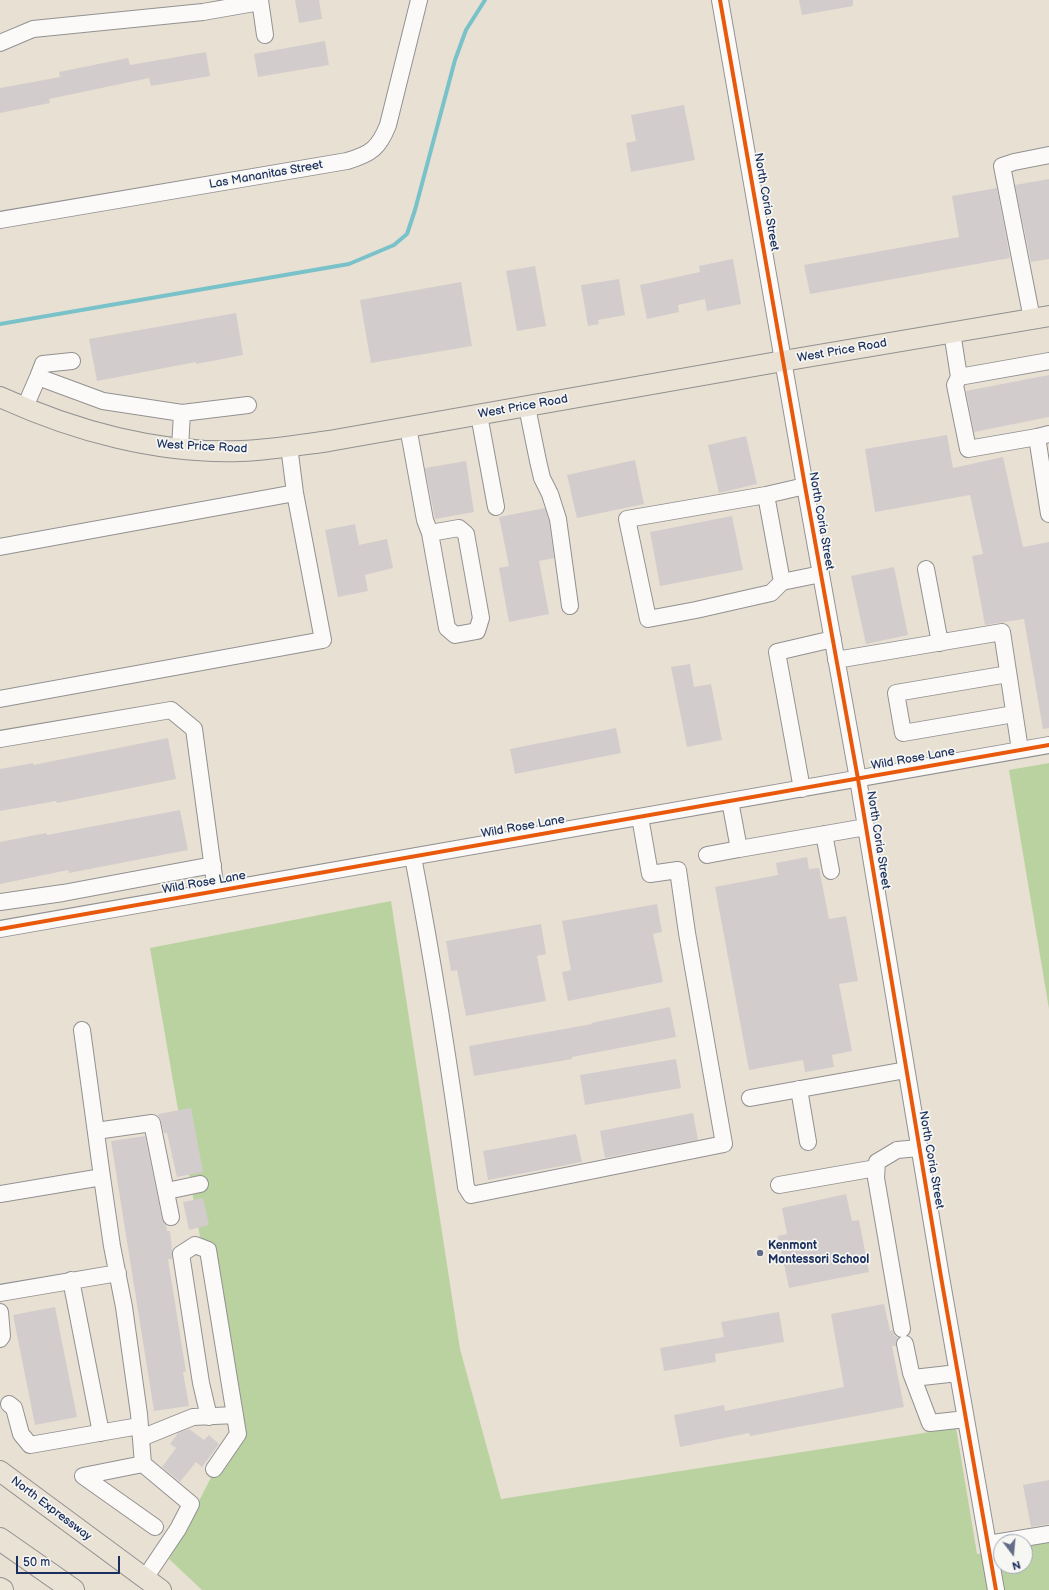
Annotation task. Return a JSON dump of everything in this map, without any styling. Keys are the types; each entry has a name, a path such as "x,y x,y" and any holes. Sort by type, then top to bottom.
{"highway":[{"path":"0,1539 73,1590"}],"main road":[{"name":"West Price Road","path":"0,397 116,438 150,445 241,451 289,446 408,427 1040,317"},
{"name":"North Expressway","path":"0,1471 153,1584"}],"street":[{"name":"Las Mananitas Street","path":"0,220 347,161 362,157 374,150 382,139 388,125 419,0"},
{"name":"North Coria Street","path":"720,0 804,486 858,779 919,1148 996,1590"},
{"path":"0,43 33,29 203,12 260,1 265,35"},
{"path":"1040,317 1002,166 1049,155"},
{"path":"952,332 959,377 955,384 968,449 1043,436 1049,514"},
{"path":"25,407 43,364 72,361"},
{"path":"959,377 1049,361"},
{"path":"38,377 103,401 182,413 248,405"},
{"path":"527,407 542,478 550,494 558,519 570,606"},
{"path":"180,448 182,413"},
{"path":"479,415 496,507"},
{"path":"408,427 425,520 430,533 447,628 455,635 476,631 481,618 466,534 459,528 430,533"},
{"path":"0,699 323,640 295,493 289,446"},
{"path":"804,486 766,495 627,519 648,619 771,593 782,582 821,574"},
{"path":"0,547 295,493"},
{"path":"766,495 782,582"},
{"path":"926,569 940,643"},
{"path":"836,660 1002,632 1020,750"},
{"path":"802,789 777,652 832,639"},
{"path":"1008,674 896,694 903,733 1014,714"},
{"path":"0,739 171,710 194,729 216,891"},
{"name":"Wild Rose Lane","path":"0,929 1049,746"},
{"path":"730,802 739,849"},
{"path":"413,857 448,1060 466,1187 471,1195 724,1144 688,940 678,870 650,874 640,817"},
{"path":"707,855 866,827"},
{"path":"824,834 831,871"},
{"path":"0,902 63,893 213,865"},
{"path":"63,893 68,917"},
{"path":"82,1030 102,1177 124,1308 143,1464 191,1504 153,1584"},
{"path":"750,1098 906,1070"},
{"path":"799,1089 808,1142"},
{"path":"96,1131 152,1123 167,1191 171,1217"},
{"path":"919,1148 897,1150 877,1162 876,1168 876,1178 903,1336 913,1378 930,1423 966,1419"},
{"path":"779,1185 876,1168"},
{"path":"0,1194 102,1177"},
{"path":"167,1191 200,1184"},
{"path":"209,1417 201,1383 181,1254 195,1244 208,1250 238,1434 214,1469"},
{"path":"0,1293 118,1273"},
{"path":"72,1280 101,1433"},
{"path":"0,1312 2,1336 0,1339"},
{"path":"913,1378 958,1373"},
{"path":"8,1404 14,1408 21,1434 30,1445 101,1433 140,1432 193,1417 235,1415"},
{"path":"143,1464 83,1476 155,1527"},
{"path":"988,1544 1049,1534"}],"green space":[{"path":"1049,763 1049,1009 1009,770"},
{"path":"391,901 460,1349 501,1499 956,1428 977,1554 993,1551 993,1574 1033,1574 1033,1544 1049,1541 1049,1590 202,1590 169,1559 234,1433 150,948"}],"building":[{"path":"295,0 319,0 322,19 299,23"},
{"path":"799,0 853,0 853,6 802,15"},
{"path":"325,41 329,65 258,77 254,54"},
{"path":"206,52 210,76 151,86 149,78 49,99 50,103 0,113 0,88 60,77 59,72 128,58 130,65"},
{"path":"684,105 695,160 631,172 626,143 636,141 631,115"},
{"path":"1049,179 1049,259 1031,262 1015,185"},
{"path":"997,188 1010,258 810,294 804,265 959,237 952,196"},
{"path":"733,259 741,304 707,311 705,299 678,305 679,312 647,319 640,285 700,272 699,266"},
{"path":"535,266 546,326 517,331 506,271"},
{"path":"619,279 625,315 598,320 599,324 588,326 581,285"},
{"path":"461,282 472,346 371,363 360,300"},
{"path":"236,313 243,355 196,364 196,362 97,381 89,339"},
{"path":"1049,375 1049,417 974,432 966,391"},
{"path":"947,435 953,468 1003,457 1023,547 1049,542 1049,728 1043,729 1024,619 985,625 972,556 983,554 970,495 875,512 865,449"},
{"path":"746,436 757,484 719,493 708,445"},
{"path":"635,460 644,504 577,518 567,475"},
{"path":"466,461 474,512 435,519 425,468"},
{"path":"545,508 549,521 554,558 539,561 549,614 509,622 499,568 509,566 499,517"},
{"path":"732,516 743,570 660,586 650,532"},
{"path":"355,524 359,545 387,539 393,568 365,575 368,591 338,597 325,530"},
{"path":"894,567 908,635 866,644 851,576"},
{"path":"690,664 694,687 711,684 722,740 687,747 671,667"},
{"path":"616,728 621,753 515,774 510,749"},
{"path":"168,738 176,779 57,803 56,801 0,811 0,769 33,763 33,765"},
{"path":"180,810 188,850 69,873 68,870 0,884 0,842 46,833 47,835"},
{"path":"807,857 809,869 819,868 829,919 846,916 858,981 839,984 852,1051 832,1055 834,1067 805,1072 803,1060 749,1070 715,887 778,875 776,863"},
{"path":"657,904 662,932 653,934 663,982 568,1001 562,972 571,970 562,921"},
{"path":"541,924 546,954 537,956 546,1001 466,1016 457,970 451,971 446,941"},
{"path":"670,1007 676,1037 572,1057 572,1059 474,1076 469,1046 592,1024 591,1023"},
{"path":"676,1059 681,1088 585,1105 580,1075"},
{"path":"191,1108 203,1172 177,1177 167,1133 164,1133 158,1114"},
{"path":"693,1113 698,1140 605,1158 600,1131"},
{"path":"576,1134 582,1162 488,1180 483,1151"},
{"path":"145,1136 162,1219 166,1224 167,1231 170,1231 172,1259 168,1259 186,1372 183,1372 189,1406 154,1411 111,1141"},
{"path":"846,1194 852,1221 859,1220 869,1272 789,1288 778,1236 787,1234 782,1208"},
{"path":"203,1198 209,1225 189,1230 183,1202"},
{"path":"884,1304 890,1331 893,1330 894,1335 898,1338 896,1346 892,1346 904,1407 750,1436 749,1433 680,1447 674,1415 724,1405 725,1411 844,1387 831,1314"},
{"path":"55,1307 77,1417 35,1425 13,1315"},
{"path":"779,1312 784,1342 715,1354 716,1362 664,1371 660,1348 724,1337 721,1322"},
{"path":"189,1429 204,1440 209,1435 219,1444 202,1467 196,1462 180,1482 162,1467 176,1448 170,1444 178,1433"},
{"path":"1049,1480 1049,1524 1031,1527 1023,1485"}],"waterway":[{"path":"0,324 349,264 394,245 407,234 415,210 455,60 466,30 485,0"}],"cycle path":[{"path":"720,0 858,779 941,1277 996,1590"},
{"path":"0,929 1049,745"}],"place":[{"name":"Kenmont Montessori School","path":"760,1253"}]}
